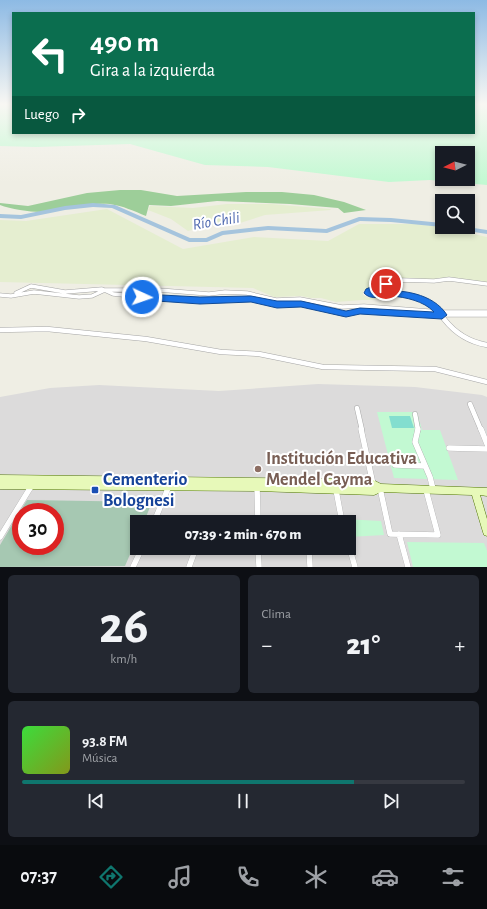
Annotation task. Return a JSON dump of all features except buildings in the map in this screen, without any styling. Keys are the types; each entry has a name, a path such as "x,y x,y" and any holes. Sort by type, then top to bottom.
{"main road":[{"path":"0,478 34,482"},
{"path":"0,485 34,482 335,485 430,489 487,494"},
{"path":"475,492 487,532"}],"street":[{"path":"487,284 449,279 434,281 402,280 395,281 369,292 373,295 390,293 409,296 429,304 442,314 460,334 477,343 487,345"},
{"path":"105,290 113,294 191,300 247,299 277,304 301,304 342,314 360,311 487,315"},
{"path":"0,295 11,296 34,292 86,297 96,295 105,290 159,290 209,294 225,292 247,293 276,300 300,299 342,307 364,306 442,314 487,312"},
{"path":"0,330 47,329 146,339 221,352 260,354 323,367 435,369 487,382"},
{"path":"470,404 487,444"},
{"path":"357,408 376,487 390,534 438,535 430,489 430,477 415,442 418,431 416,414"},
{"path":"449,448 487,449"},
{"path":"394,465 425,466"},
{"path":"0,537 34,482"},
{"path":"157,515 170,483"},
{"path":"257,484 258,515"},
{"path":"335,485 341,515"},
{"path":"399,534 408,567"},
{"path":"133,567 139,555"},
{"path":"189,567 193,555"},
{"path":"258,555 259,567"},
{"path":"309,555 310,567"},
{"path":"352,555 355,567"}],"shaded area":[{"path":"318,384 415,387 482,395 487,397 487,567 0,567 0,397 50,388 99,385 219,391"},
{"path":"389,416 410,416 414,428 392,428"}],"green space":[{"path":"0,130 12,130 12,134 475,134 475,130 487,130 487,185 475,184 475,146 435,146 435,180 389,182 268,167 205,165 130,144 36,147 0,146"},
{"path":"141,190 177,196 246,192 282,192 314,195 344,202 366,210 344,213 338,208 290,204 217,201 171,206 149,205 146,216 124,207 110,204 83,205 40,212 20,210 0,205 0,203 28,206 87,193"},
{"path":"227,204 271,204 331,210 265,215 240,223 220,223 188,231 171,219 148,210 150,206 193,208"},
{"path":"107,209 183,249 254,237 328,241 359,224 428,224 435,226 435,234 473,234 487,237 487,283 452,278 428,280 398,278 390,279 380,286 363,291 363,295 369,298 387,294 404,295 412,298 393,296 371,300 336,302 321,298 301,296 274,297 253,288 0,282 0,220 26,221"},
{"path":"377,412 417,412 422,430 440,430 458,480 394,478"},
{"path":"27,500 152,502 147,515 130,515 130,554 125,566 0,567 0,545 12,525 12,555 64,555 64,503 25,503"},
{"path":"356,520 381,521 384,535 356,537"},
{"path":"407,542 484,543 487,551 487,567 413,567"}],"waterway":[{"name":"Río Chili","path":"0,216 21,217 65,208 93,205 113,206 189,240 207,240 222,233 268,228 327,231 359,219 391,220 435,224"},
{"name":"Río Chili","path":"475,230 487,232"}],"place":[{"name":"Institución Educativa Mendel Cayma","path":"258,469"},
{"name":"Cementerio Bolognesi","path":"95,490"}],"route":[{"path":"142,297 200,301 251,299 271,304 301,304 342,314 360,311 373,311 442,315 436,308 424,301 409,296 390,293 373,295 369,293 370,291 380,288 386,284"}]}
